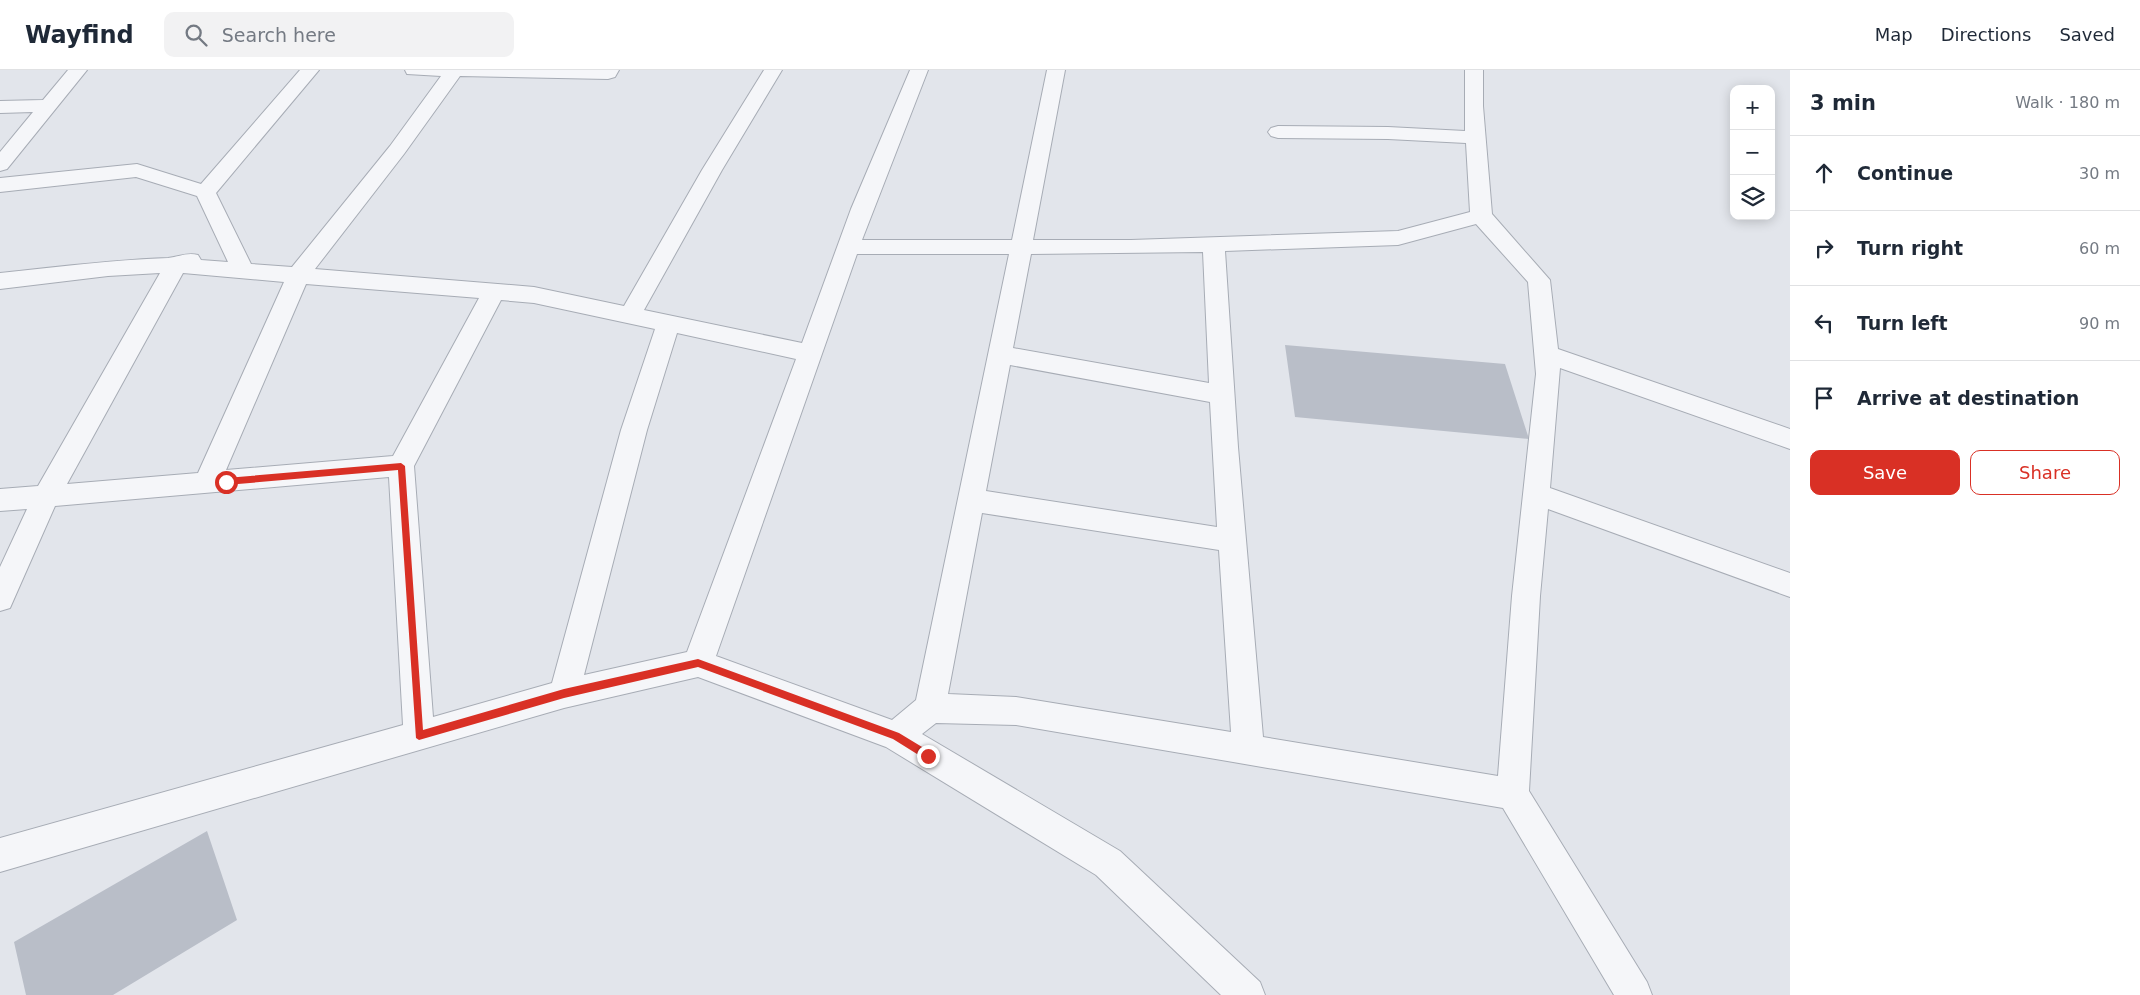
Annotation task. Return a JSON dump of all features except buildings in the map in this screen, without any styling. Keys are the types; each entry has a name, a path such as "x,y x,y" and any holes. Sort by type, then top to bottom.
{"street":[{"path":"0,165 78,70"},
{"path":"205,192 310,70"},
{"path":"414,70 608,73 610,70"},
{"path":"207,483 299,274 397,150 455,70"},
{"path":"630,315 712,170 773,70"},
{"path":"698,663 848,247 919,70"},
{"path":"896,736 930,708 1056,70"},
{"path":"1474,70 1473,106 1481,216 1538,280 1548,374 1526,596 1513,794 1634,995"},
{"path":"0,107 48,106"},
{"path":"1278,132 1388,133 1475,137"},
{"path":"0,185 137,170 205,192 243,270"},
{"path":"848,247 1214,244 1398,238 1481,216"},
{"path":"1214,244 1222,395 1248,749"},
{"path":"0,599 46,496 176,265 232,247"},
{"path":"0,281 108,268 176,265 534,294 810,353"},
{"path":"419,735 401,466 494,291"},
{"path":"564,694 634,430 669,323"},
{"path":"1000,354 1222,395"},
{"path":"1546,354 1790,439"},
{"path":"0,500 401,466"},
{"path":"1536,494 1790,585"},
{"path":"971,500 1232,541"},
{"path":"0,855 564,694 698,663 896,736 1108,863 1247,995"},
{"path":"930,708 1016,710 1513,794"}],"route":[{"path":"226,482 401,466 419,735 564,694 698,663 896,736 928,756"}]}
